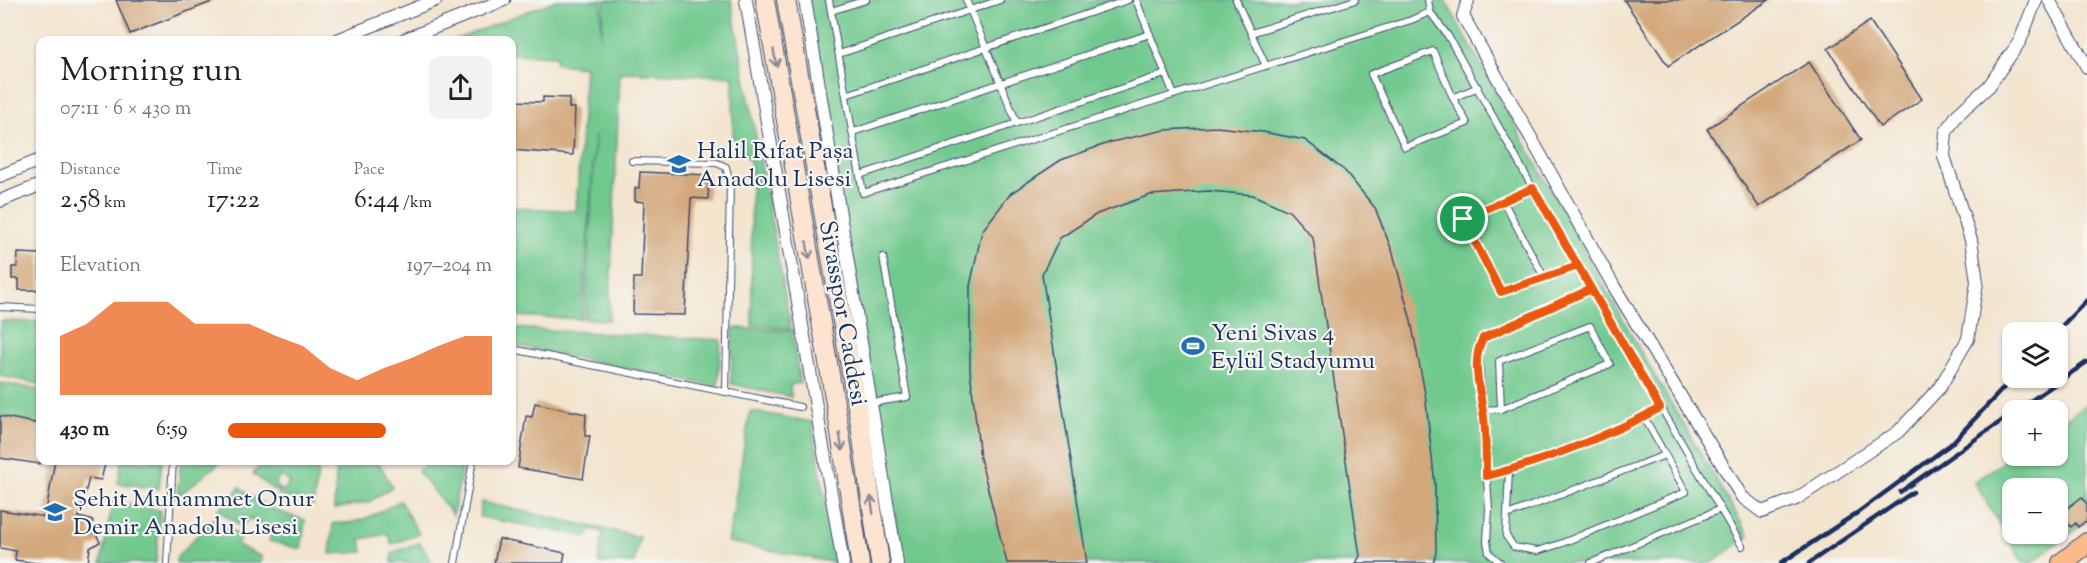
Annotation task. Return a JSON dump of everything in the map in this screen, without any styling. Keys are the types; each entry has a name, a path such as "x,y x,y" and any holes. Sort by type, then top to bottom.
{"main road":[{"path":"2062,563 2087,543"}],"street":[{"path":"347,36 436,0"},
{"path":"413,36 504,0"},
{"path":"746,0 843,563"},
{"name":"Sivasspor Caddesi","path":"765,0 838,420 860,563"},
{"name":"Sivasspor Caddesi","path":"786,0 859,418 880,563"},
{"path":"806,0 897,563"},
{"path":"1468,0 1463,16 1613,285 1742,497 1762,512 1796,499 1898,432 1940,387 1968,339 1977,282 1971,240 1944,156 1946,132 1957,115 1989,86 2020,41 2036,0"},
{"path":"2049,0 2087,67"},
{"path":"0,176 36,162"},
{"path":"0,201 36,187"}],"lane":[{"path":"829,0 863,193 1430,12"},
{"path":"831,11 866,0"},
{"path":"966,0 1017,123"},
{"path":"838,54 1000,0"},
{"path":"846,95 1128,0"},
{"path":"1136,0 1174,95"},
{"path":"1236,0 1266,66"},
{"path":"1251,33 1355,0"},
{"path":"1428,0 1430,12 1448,36 1478,87 1591,289 1742,546"},
{"path":"853,132 1150,34"},
{"path":"1433,51 1453,98 1467,123 1405,147 1371,74 1433,51"},
{"path":"860,175 1166,74"},
{"path":"1453,98 1478,87"},
{"path":"632,161 717,163 726,167 730,184 726,392"},
{"path":"1533,188 1463,219 1501,292 1578,266"},
{"path":"1503,201 1544,278"},
{"path":"872,403 907,397 882,257"},
{"path":"1501,563 1489,553 1487,541 1483,411 1477,367 1478,349 1483,338 1591,289"},
{"path":"0,307 36,309"},
{"path":"1483,411 1501,409 1610,364 1590,326 1499,362 1501,409"},
{"path":"516,350 800,407"},
{"path":"1486,476 1509,470 1644,417 1660,408"},
{"path":"1509,470 1506,536 1514,547 1537,551 1560,544 1686,492 1644,417"},
{"path":"1507,515 1665,455"},
{"path":"167,563 173,465"},
{"path":"455,563 472,465"},
{"path":"1591,563 1719,510"}],"green space":[{"path":"556,0 601,0 601,39 604,0 731,0 791,329 752,326 751,163 733,139 733,76 620,72 609,320 585,319 595,136 582,319 516,316 516,207 576,211 585,67 556,64 556,56 516,54 516,36 465,36"},
{"path":"808,0 1445,0 1645,359 1749,536 1712,563 902,563"},
{"path":"0,321 36,322 36,383 0,376"},
{"path":"516,328 721,340 718,387 516,346"},
{"path":"733,328 792,331 800,383 790,385 791,397 731,384"},
{"path":"0,383 36,389 36,423 0,416"},
{"path":"2087,404 2087,521 2068,535 2068,478 2002,478 2002,528 1974,482 2002,463 2002,466 2068,466 2068,417"},
{"path":"750,411 812,422 836,563 728,542"},
{"path":"121,465 162,465 159,489 118,483"},
{"path":"180,465 217,465 177,497"},
{"path":"261,465 319,465 313,505 278,495 280,489 284,491 290,482 280,475 275,485 278,488 276,492 253,474"},
{"path":"337,465 380,465 392,487 369,502 334,509"},
{"path":"425,465 462,465 453,515 418,471"},
{"path":"240,487 270,508 305,520 301,549 269,541 273,530 248,518 242,527 218,510"},
{"path":"113,501 160,510 156,563 101,563"},
{"path":"400,501 419,534 392,544 388,534 361,539 363,552 330,554 333,523 359,520"},
{"path":"481,502 640,537 634,563 598,563 603,532 590,529 588,537 480,517"},
{"path":"213,519 241,537 237,545 262,557 261,563 176,563 177,557"},
{"path":"420,543 432,563 392,563 392,553"},
{"path":"2012,544 2056,544 2031,563 2023,563"}],"building":[{"path":"116,0 214,0 214,1 130,34"},
{"path":"1624,0 1769,0 1668,66"},
{"path":"1870,21 1922,99 1880,127 1828,49"},
{"path":"1809,62 1861,140 1759,207 1707,129"},
{"path":"543,97 569,98 569,108 575,108 573,155 516,150 516,101 543,102"},
{"path":"1216,127 1263,132 1305,140 1345,171 1375,208 1393,253 1411,321 1425,393 1435,485 1436,553 1433,563 1356,563 1360,556 1313,238 1289,211 1253,195 1209,191 1150,195 1097,214 1060,238 1042,274 1087,563 1007,563 980,458 970,370 970,286 982,231 1011,193 1061,160 1111,142 1165,130"},
{"path":"640,172 709,175 708,199 691,198 685,315 633,314 634,278 641,278 644,202 635,201 635,188 639,188"},
{"path":"18,253 36,254 36,290 19,290 19,279 12,279 12,267 17,267"},
{"path":"535,403 586,414 585,436 590,436 583,479 518,468 526,416 532,417"},
{"path":"0,416 36,423 36,463 0,458"},
{"path":"54,465 105,465 101,480 89,478 79,517 93,521 90,533 96,534 100,542 90,548 88,563 36,563 15,560 16,551 0,548 0,510 45,517"},
{"path":"2082,497 2087,504 2087,520 2078,527 2076,523 2071,527 2068,523 2068,508"},
{"path":"499,539 565,553 563,563 494,563"}],"railway":[{"path":"2066,322 2087,300"},
{"path":"2032,400 2087,362"},
{"path":"1781,563 1857,513 1951,444 2004,388"},
{"path":"1900,492 2002,421"},
{"path":"1809,563 1913,492"}],"place":[{"name":"Halil Rıfat Paşa Anadolu Lisesi","path":"679,164"},
{"name":"Yeni Sivas 4 Eylül Stadyumu","path":"1193,346"},
{"name":"Şehit Muhammet Onur Demir Anadolu Lisesi","path":"55,512"}],"route":[{"path":"1533,188 1660,408 1635,421 1509,470 1486,476 1484,418 1477,367 1478,349 1483,338 1572,299 1591,289 1578,266 1501,292 1463,219 1533,188"}]}
